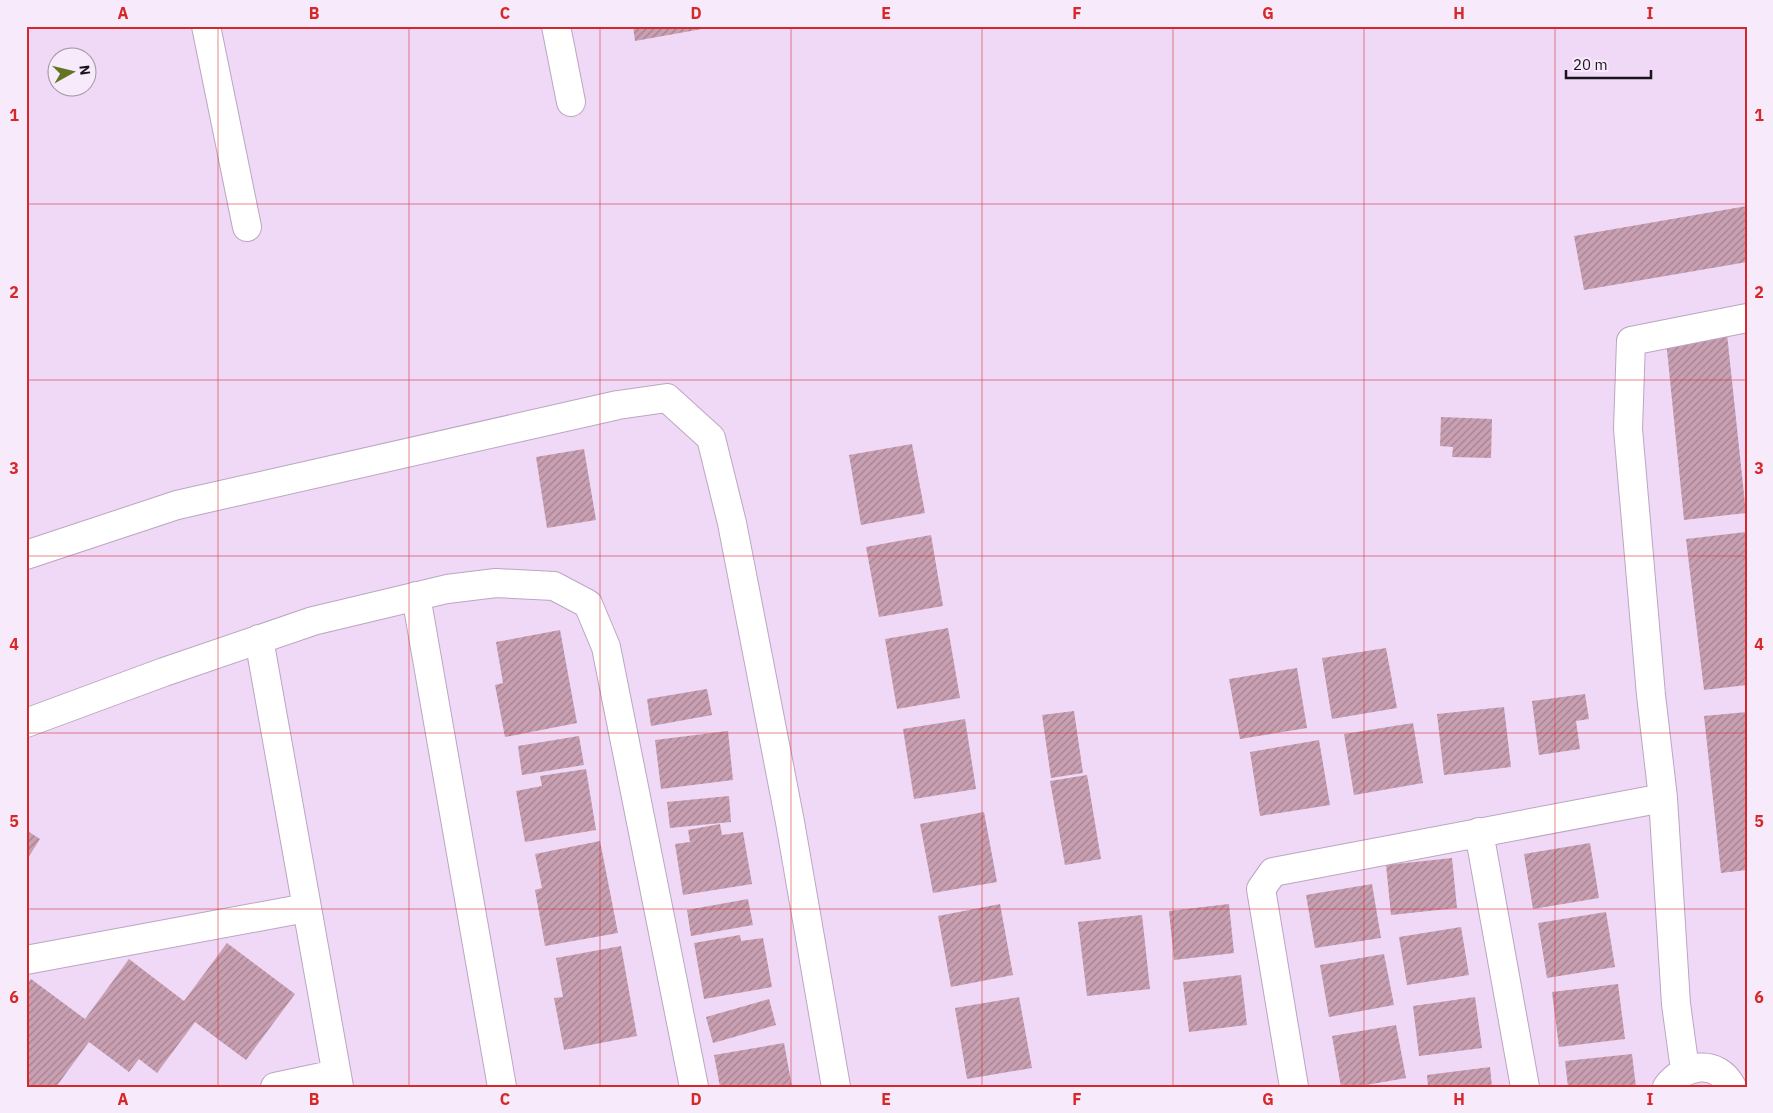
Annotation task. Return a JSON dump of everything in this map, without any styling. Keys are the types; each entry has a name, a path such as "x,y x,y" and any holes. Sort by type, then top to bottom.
{"street":[{"path":"206,26 247,227"},
{"path":"556,26 571,102"},
{"path":"1732,1087 1722,1074 1698,1067 1676,1078 1676,1004 1663,798 1651,695 1628,429 1632,341 1747,318"},
{"path":"26,555 177,505 618,405 667,398 711,438 714,448 734,533 790,822 836,1087"},
{"path":"26,723 313,620 447,589 496,583 554,586 588,604 606,647 694,1087"},
{"path":"416,596 502,1087"},
{"path":"258,639 338,1081 275,1087"},
{"path":"1294,1087 1261,889 1273,872 1663,798"},
{"path":"1480,832 1525,1087"},
{"path":"26,960 306,908"}],"building":[{"path":"633,26 701,26 702,29 635,41"},
{"path":"1747,206 1747,262 1584,290 1574,236"},
{"path":"1727,334 1746,513 1684,520 1666,340"},
{"path":"1441,417 1492,419 1491,458 1452,457 1453,447 1440,446"},
{"path":"912,444 925,513 861,525 849,455"},
{"path":"584,449 596,520 547,528 536,457"},
{"path":"1746,532 1747,685 1704,690 1686,539"},
{"path":"931,535 943,606 879,617 866,547"},
{"path":"948,628 960,698 897,709 885,639"},
{"path":"560,630 577,723 505,737 495,685 503,683 496,642"},
{"path":"1386,648 1397,708 1332,719 1322,658"},
{"path":"1297,668 1307,728 1240,739 1229,679"},
{"path":"707,689 712,715 651,726 647,699"},
{"path":"1585,694 1589,719 1576,721 1580,749 1539,755 1532,701"},
{"path":"1504,707 1511,767 1444,775 1437,714"},
{"path":"1074,711 1083,773 1051,778 1042,715"},
{"path":"1747,712 1747,870 1721,873 1704,716"},
{"path":"965,719 976,789 914,799 903,729"},
{"path":"1413,723 1423,783 1354,795 1344,734"},
{"path":"728,731 733,780 661,789 655,740"},
{"path":"579,736 584,765 522,775 518,746"},
{"path":"1319,740 1330,805 1260,816 1250,752"},
{"path":"586,769 596,830 525,842 516,791 542,786 540,776"},
{"path":"1087,775 1101,859 1065,865 1050,781"},
{"path":"729,796 731,822 670,828 667,802"},
{"path":"984,812 997,882 933,893 920,824"},
{"path":"720,824 722,835 743,832 752,884 683,895 675,844 690,842 688,830"},
{"path":"26,830 40,839 26,861"},
{"path":"600,841 618,933 545,946 535,890 542,888 535,854"},
{"path":"1590,843 1599,898 1533,909 1524,854"},
{"path":"1452,858 1457,908 1391,915 1386,865"},
{"path":"1372,884 1381,938 1315,948 1306,895"},
{"path":"748,899 753,925 691,936 687,910"},
{"path":"1000,904 1013,975 951,987 938,916"},
{"path":"1229,904 1234,953 1174,960 1169,911"},
{"path":"1606,912 1615,967 1547,978 1538,923"},
{"path":"1142,915 1150,989 1087,996 1078,922"},
{"path":"1461,927 1469,975 1407,985 1399,937"},
{"path":"740,935 741,941 763,938 772,987 704,999 694,943"},
{"path":"227,943 295,994 246,1060 195,1022 157,1073 139,1059 129,1072 89,1042 56,1087 26,1087 26,985 31,979 85,1019 129,959 184,1001"},
{"path":"621,946 637,1036 564,1050 554,998 563,997 556,958"},
{"path":"1384,954 1394,1005 1329,1017 1320,965"},
{"path":"1241,975 1247,1025 1189,1032 1183,982"},
{"path":"1618,984 1625,1039 1559,1047 1552,992"},
{"path":"1019,997 1032,1068 967,1079 955,1008"},
{"path":"1475,997 1482,1048 1419,1056 1413,1006"},
{"path":"769,999 776,1025 713,1043 706,1017"},
{"path":"1396,1025 1406,1078 1355,1087 1341,1087 1332,1036"},
{"path":"784,1043 792,1087 720,1087 714,1055"},
{"path":"1632,1054 1636,1087 1568,1087 1565,1061"},
{"path":"1490,1067 1492,1087 1428,1087 1427,1075"}]}
